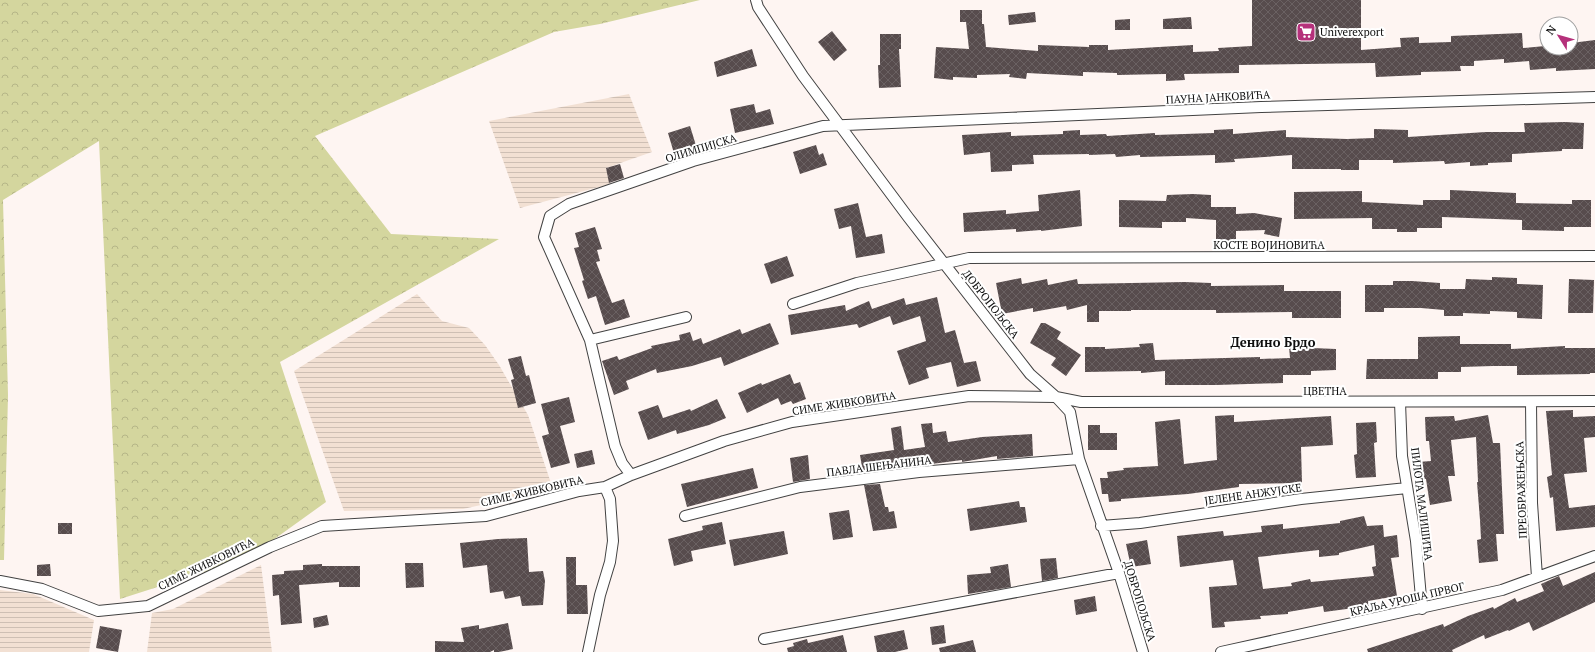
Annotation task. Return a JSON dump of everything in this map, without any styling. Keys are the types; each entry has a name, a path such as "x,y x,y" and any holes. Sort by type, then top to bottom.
{"street":[{"name":"ДОБРОПОЉСКА","path":"756,0 758,7 803,76 943,262 1030,374 1056,397 1070,412 1079,459 1119,573 1142,652"},
{"name":"ПАУНА ЈАНКОВИЋА","path":"842,127 1254,107 1595,97"},
{"name":"ОЛИМПИЈСКА","path":"631,475 622,463 615,446 590,340 544,237 550,216 569,204 693,161 823,126 842,127"},
{"name":"КОСТЕ ВОЈИНОВИЋА","path":"793,304 857,283 943,262 968,258 1595,256"},
{"path":"590,340 686,317"},
{"name":"СИМЕ ЖИВКОВИЋА","path":"0,581 42,589 98,611 148,606 270,547 322,526 486,516 579,492 605,487 631,475 724,440 792,422 968,396 1024,395 1056,397"},
{"name":"ЦВЕТНА","path":"1056,397 1081,402 1595,401"},
{"name":"ПИЛОТА МАЛИШИЋА","path":"1400,402 1402,456 1416,541 1422,608"},
{"name":"ПРЕОБРАЖЕЊСКА","path":"1531,402 1532,503 1537,577"},
{"name":"ПАВЛА ШЕЊАНИНА","path":"685,516 800,487 919,472 1079,459"},
{"path":"588,652 600,595 610,562 613,541 610,499 605,487"},
{"name":"ЈЕЛЕНЕ АНЖУЈСКЕ","path":"1102,526 1140,523 1301,499 1408,488"},
{"name":"КРАЉА УРОША ПРВОГ","path":"1221,652 1502,590 1595,556"},
{"path":"764,639 1119,573"}],"shaded area":[{"path":"629,94 652,152 606,168 610,184 520,208 489,121"},
{"path":"417,294 442,321 469,328 485,345 499,365 528,415 553,489 463,509 344,511 294,371"},
{"path":"261,565 272,652 147,652 152,613 173,609"},
{"path":"0,590 33,594 94,620 89,652 0,652"}],"green space":[{"path":"0,0 700,0 600,24 554,32 315,136 391,234 499,239 280,362 326,502 248,558 120,599 99,141 3,200 8,395 4,560 0,560"}],"building":[{"path":"1252,0 1361,0 1361,50 1401,47 1400,38 1419,37 1419,43 1451,42 1451,36 1522,33 1523,48 1539,47 1539,56 1579,56 1579,42 1595,40 1595,69 1556,71 1556,68 1530,70 1529,61 1504,63 1504,59 1474,61 1474,66 1460,66 1461,71 1421,72 1421,75 1376,77 1375,63 1239,65 1239,73 1184,74 1185,80 1166,81 1166,74 1117,75 1117,73 1083,72 1083,76 1027,73 1026,79 1009,77 1010,74 977,75 977,78 953,77 953,80 934,78 936,47 969,49 966,22 960,22 960,10 982,10 982,24 984,24 986,47 1038,51 1038,45 1089,47 1089,45 1108,45 1108,50 1193,45 1193,52 1219,51 1218,48 1252,46"},
{"path":"1035,12 1036,22 1009,25 1008,15"},
{"path":"1191,17 1192,29 1163,29 1163,19"},
{"path":"1130,19 1130,30 1115,30 1115,20"},
{"path":"832,31 847,50 834,61 818,42"},
{"path":"880,34 901,34 901,49 899,49 901,87 879,88 878,65 880,65"},
{"path":"752,49 757,66 717,77 714,62"},
{"path":"754,104 756,113 770,109 774,124 735,133 730,109"},
{"path":"1524,123 1584,123 1583,149 1562,149 1562,151 1512,154 1512,162 1488,163 1488,165 1470,166 1470,162 1445,164 1444,161 1393,163 1393,160 1359,160 1359,170 1292,169 1292,155 1234,159 1235,162 1215,163 1215,155 1140,157 1140,155 1116,157 1115,154 1089,154 1033,155 1034,164 1012,165 1012,171 991,172 990,152 964,155 962,135 1011,132 1011,136 1063,134 1063,131 1080,130 1080,135 1106,134 1107,136 1155,133 1155,135 1214,133 1214,130 1233,129 1233,134 1286,130 1286,137 1347,139 1374,138 1374,129 1408,130 1408,137 1486,132 1525,132"},
{"path":"690,126 698,152 676,160 668,133"},
{"path":"816,145 819,155 823,153 827,165 800,174 793,152"},
{"path":"620,164 624,178 609,183 606,168"},
{"path":"1080,190 1082,226 1041,231 1016,232 1016,229 964,232 963,213 1006,210 1006,214 1039,211 1038,195"},
{"path":"1450,190 1516,193 1516,203 1572,204 1572,200 1591,200 1591,227 1564,227 1564,231 1522,230 1522,220 1442,217 1442,228 1417,228 1417,232 1397,232 1397,229 1372,229 1372,218 1294,219 1294,192 1362,191 1362,202 1423,205 1423,200 1450,200"},
{"path":"1167,195 1211,195 1211,207 1236,207 1236,214 1254,213 1282,218 1279,237 1264,234 1265,230 1236,231 1236,241 1216,241 1216,220 1186,218 1186,222 1162,222 1162,228 1119,227 1119,200 1166,201"},
{"path":"858,203 866,237 882,234 885,253 856,258 851,226 839,229 834,209"},
{"path":"595,227 602,249 597,250 600,261 596,262 612,303 624,299 630,317 605,325 596,296 588,299 574,248 579,247 575,233"},
{"path":"787,256 794,276 771,284 764,264"},
{"path":"1492,277 1517,278 1517,284 1543,285 1542,319 1517,318 1517,312 1490,311 1490,314 1463,313 1463,316 1444,316 1444,310 1421,308 1384,308 1384,312 1365,312 1365,285 1393,285 1393,281 1412,281 1440,283 1440,289 1465,289 1466,279 1492,280"},
{"path":"1021,278 1022,284 1047,279 1048,285 1077,279 1078,284 1185,282 1211,283 1211,286 1284,285 1284,291 1341,291 1341,318 1292,318 1292,312 1216,313 1216,310 1131,310 1099,311 1099,322 1087,322 1087,305 1067,310 1066,306 1033,312 1033,308 1002,314 996,283"},
{"path":"1569,279 1594,280 1593,313 1568,313"},
{"path":"937,297 945,333 955,330 964,363 976,361 981,381 957,387 951,362 926,368 929,378 909,385 897,351 926,341 920,316 893,325 890,316 859,328 857,324 791,335 788,315 845,305 846,311 869,301 872,309 904,298 906,305"},
{"path":"770,323 779,344 724,366 721,357 692,366 657,373 656,369 626,381 629,389 614,395 602,361 617,356 619,360 652,348 651,346 680,340 679,335 690,332 693,341 701,338 703,344 740,329 742,334"},
{"path":"1041,323 1045,323 1061,332 1057,339 1081,355 1066,376 1051,365 1056,358 1030,343"},
{"path":"1460,336 1460,344 1511,344 1511,349 1565,346 1565,348 1595,348 1595,373 1517,375 1517,366 1493,366 1461,367 1461,372 1438,372 1438,379 1366,379 1367,359 1418,359 1418,337"},
{"path":"1153,343 1155,360 1260,357 1260,359 1290,358 1289,347 1336,349 1336,370 1311,371 1311,375 1283,375 1283,383 1216,385 1165,385 1165,371 1141,373 1141,371 1085,372 1085,347 1105,347 1105,349 1140,347 1139,344"},
{"path":"521,356 526,376 529,375 536,403 518,408 511,380 514,379 508,359"},
{"path":"790,374 794,384 800,382 806,399 793,404 791,401 781,405 778,398 747,413 738,393 761,383 762,385"},
{"path":"569,397 575,422 560,426 570,463 551,468 542,436 549,434 541,404"},
{"path":"717,399 726,418 709,425 677,434 676,430 648,440 638,412 658,405 663,418 690,409 691,411"},
{"path":"1573,410 1573,417 1595,416 1595,437 1584,438 1587,472 1564,474 1569,508 1595,505 1595,527 1556,531 1553,497 1550,498 1547,477 1552,475 1546,411"},
{"path":"1234,415 1234,422 1331,416 1333,445 1301,447 1302,483 1239,484 1239,487 1188,494 1121,499 1121,501 1109,502 1108,494 1102,494 1100,478 1108,478 1107,472 1124,470 1123,468 1158,466 1155,422 1180,419 1184,464 1217,460 1215,416"},
{"path":"1488,415 1493,443 1500,443 1504,534 1496,534 1498,561 1479,563 1477,540 1481,539 1477,482 1476,437 1451,440 1455,476 1448,476 1452,501 1430,505 1426,479 1419,479 1418,462 1431,461 1429,441 1426,441 1425,417 1454,416 1455,421"},
{"path":"1376,422 1377,442 1374,443 1376,477 1356,478 1354,455 1357,454 1356,423"},
{"path":"932,423 933,433 946,431 948,442 982,437 1032,434 1033,456 997,459 997,456 962,462 962,460 863,473 860,455 894,450 891,428 901,426 904,450 925,447 921,424"},
{"path":"1088,425 1100,425 1100,433 1117,433 1117,450 1088,450"},
{"path":"592,450 595,464 577,468 574,454"},
{"path":"808,455 810,479 793,482 790,458"},
{"path":"753,468 758,488 687,507 681,484"},
{"path":"880,484 885,507 888,507 889,512 894,511 897,528 873,531 864,485"},
{"path":"1019,501 1020,507 1025,507 1027,522 970,531 967,509"},
{"path":"849,510 853,537 833,540 829,513"},
{"path":"1364,516 1367,526 1383,525 1384,537 1397,535 1399,557 1391,558 1397,596 1368,601 1369,606 1324,612 1323,606 1288,612 1288,614 1260,616 1261,619 1224,622 1225,627 1212,628 1209,587 1237,585 1233,560 1180,567 1177,536 1223,531 1224,536 1262,532 1261,526 1283,524 1283,529 1340,523 1340,521","holes":["1374,545 1376,566 1372,567 1374,576 1311,582 1310,579 1291,583 1292,586 1263,589 1258,557 1319,550 1319,557 1339,555 1339,553"]},
{"path":"722,522 726,544 691,551 693,561 674,566 668,539 703,530 702,526"},
{"path":"58,523 72,523 72,534 58,534"},
{"path":"784,531 788,554 734,566 729,540"},
{"path":"527,538 529,572 543,571 545,581 543,605 522,606 520,596 505,599 503,591 490,593 487,565 463,568 460,543"},
{"path":"1147,540 1151,564 1131,567 1126,544"},
{"path":"566,557 576,557 576,585 587,585 588,614 567,614"},
{"path":"1056,558 1058,578 1042,581 1040,559"},
{"path":"405,563 423,563 424,587 406,588"},
{"path":"50,564 51,576 37,576 37,565"},
{"path":"322,564 322,566 360,566 360,587 339,587 339,582 299,585 302,623 281,625 279,595 273,596 272,575 284,574 284,571 303,570 303,565"},
{"path":"1008,564 1011,587 968,594 967,575 991,573 990,567"},
{"path":"1595,572 1595,602 1533,631 1529,622 1485,639 1484,635 1452,650 1453,652 1368,652 1367,649 1443,624 1444,627 1493,607 1494,609 1515,598 1517,602 1544,591 1541,584 1559,576 1563,586"},
{"path":"1095,596 1097,611 1076,615 1074,600"},
{"path":"327,615 329,625 314,628 313,618"},
{"path":"508,623 513,649 499,652 494,652 494,650 490,652 435,652 435,641 464,642 461,628 479,625 479,629"},
{"path":"944,625 946,643 932,645 930,627"},
{"path":"100,626 122,630 118,652 96,648"},
{"path":"904,630 908,649 895,652 877,652 874,636"},
{"path":"843,635 847,652 788,652 787,648 794,646 793,643 807,639 808,643"},
{"path":"973,640 976,652 940,652 939,648"}],"place":[{"name":"Univerexport","path":"1306,32"}],"district":[{"name":"Денино Брдо","path":"1273,342"}]}
